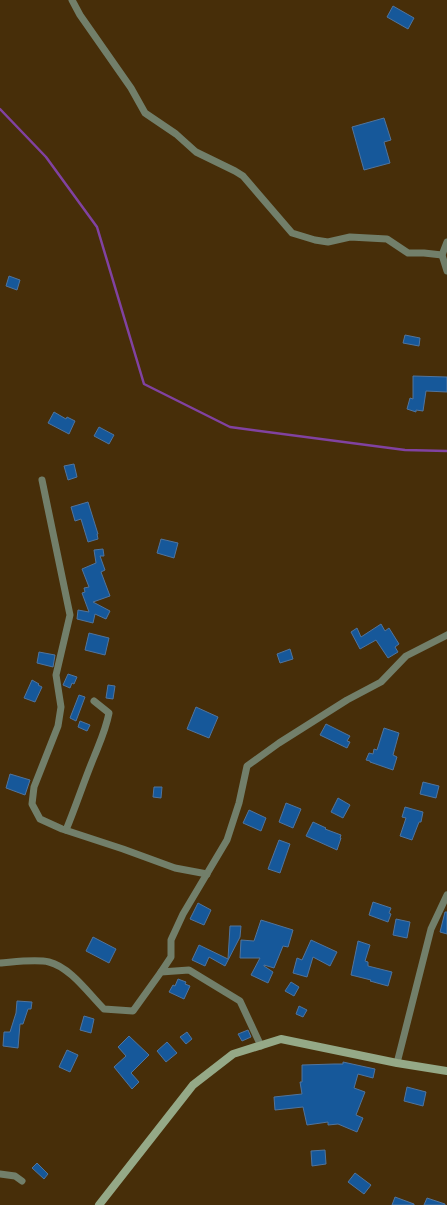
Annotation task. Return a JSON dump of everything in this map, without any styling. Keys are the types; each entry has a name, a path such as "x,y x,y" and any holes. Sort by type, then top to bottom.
{"street":[{"path":"72,0 80,15 131,88 145,113 176,134 196,152 243,176 292,233 315,240 328,242 350,237 387,240 408,253 442,255"},
{"path":"447,242 442,255 447,271"},
{"path":"42,480 70,615 56,675 61,707 58,726 34,787 32,804 40,819 66,830 175,868 208,874"},
{"path":"0,963 28,961 49,962 65,969 104,1009 133,1011 171,957 171,940 183,914 227,840 239,803 247,766 279,743 347,700 381,682 406,656 447,635"},
{"path":"66,830 93,757 106,728 109,713 94,701"},
{"path":"398,1063 431,929 447,895"},
{"path":"160,972 189,970 240,1001 261,1046"},
{"path":"99,1205 193,1085 233,1054 281,1039 398,1063 447,1071"},
{"path":"0,1174 15,1176 22,1181"}],"building":[{"path":"393,6 414,18 408,29 387,17"},
{"path":"384,118 391,140 384,142 390,163 364,170 352,127"},
{"path":"9,276 20,280 17,290 6,286"},
{"path":"405,335 420,338 419,346 403,343"},
{"path":"413,376 447,377 447,392 426,391 423,411 416,410 416,412 407,409 410,398 413,399"},
{"path":"54,412 66,419 67,417 75,421 69,434 48,423"},
{"path":"99,427 114,435 109,444 94,436"},
{"path":"74,464 77,477 68,480 64,466"},
{"path":"88,502 98,534 98,539 88,542 81,519 75,521 71,507"},
{"path":"161,539 178,543 174,558 157,553"},
{"path":"103,549 104,556 100,556 105,570 101,572 110,596 93,602 110,611 106,619 95,614 93,623 77,619 78,610 89,612 82,593 85,592 84,588 89,587 82,569 96,563 94,550"},
{"path":"381,624 385,631 389,628 399,644 395,647 398,652 388,658 376,640 360,649 351,632 357,628 361,637"},
{"path":"89,633 109,638 105,655 85,650"},
{"path":"290,649 293,659 280,663 277,654"},
{"path":"39,652 55,655 53,667 37,663"},
{"path":"68,674 77,677 74,684 72,683 70,688 63,685"},
{"path":"32,680 42,687 35,702 24,698"},
{"path":"108,685 115,686 113,699 106,698"},
{"path":"79,695 85,697 76,721 70,718"},
{"path":"196,707 218,717 209,738 187,729"},
{"path":"80,721 90,725 87,731 78,727"},
{"path":"326,724 350,736 347,741 350,742 347,748 320,735"},
{"path":"384,728 399,733 393,755 397,757 393,770 366,760 369,753 373,754 374,749 377,750"},
{"path":"10,774 30,780 25,795 6,788"},
{"path":"423,782 439,786 436,798 420,794"},
{"path":"154,787 162,787 161,798 153,797"},
{"path":"338,798 350,805 343,818 331,812"},
{"path":"286,803 301,809 293,828 279,822"},
{"path":"405,807 423,812 421,822 419,822 412,840 400,836 406,818 402,817"},
{"path":"249,810 266,818 261,831 243,823"},
{"path":"313,822 326,828 325,829 341,835 337,850 306,836"},
{"path":"279,840 290,844 280,873 268,869"},
{"path":"373,902 391,908 389,913 391,914 388,922 369,915"},
{"path":"198,903 211,910 204,925 190,919"},
{"path":"445,912 447,912 447,934 440,932"},
{"path":"396,919 410,922 407,938 393,935"},
{"path":"261,920 293,930 288,947 283,946 274,968 264,965 273,972 268,983 251,975 260,958 240,958 241,940 254,941"},
{"path":"230,926 241,926 240,937 225,966 209,957 205,966 192,960 199,945 228,959"},
{"path":"93,937 116,949 109,963 86,951"},
{"path":"311,940 337,952 330,966 313,957 307,977 293,973 297,958 302,960"},
{"path":"358,941 370,945 365,961 368,962 368,966 392,972 388,986 351,975"},
{"path":"178,979 186,982 185,984 190,986 184,999 169,992 173,985 175,986"},
{"path":"291,982 299,987 294,996 285,991"},
{"path":"17,1001 32,1002 31,1009 28,1009 23,1024 20,1024 18,1048 3,1046 4,1032 10,1032 16,1013"},
{"path":"299,1006 307,1010 303,1017 296,1014"},
{"path":"84,1016 94,1019 91,1033 80,1030"},
{"path":"248,1030 251,1037 242,1041 238,1034"},
{"path":"187,1032 192,1039 186,1044 180,1037"},
{"path":"129,1036 149,1055 131,1073 139,1082 132,1089 114,1067 126,1056 118,1047"},
{"path":"167,1042 177,1053 166,1062 157,1051"},
{"path":"67,1050 78,1055 70,1072 59,1067"},
{"path":"343,1062 375,1069 373,1078 358,1074 354,1088 365,1092 356,1115 363,1118 357,1132 338,1124 328,1125 328,1122 307,1125 303,1107 275,1110 274,1097 302,1094 300,1082 302,1082 302,1065 343,1064"},
{"path":"407,1087 426,1092 423,1106 404,1101"},
{"path":"325,1150 326,1164 312,1166 311,1151"},
{"path":"37,1163 48,1174 44,1179 32,1168"},
{"path":"355,1173 371,1185 364,1194 348,1182"},
{"path":"395,1197 414,1204 414,1205 392,1205"},
{"path":"427,1198 445,1204 445,1205 424,1205"}],"waterway":[{"path":"0,109 46,157 97,227 144,384 230,427 405,450 447,451"}]}
